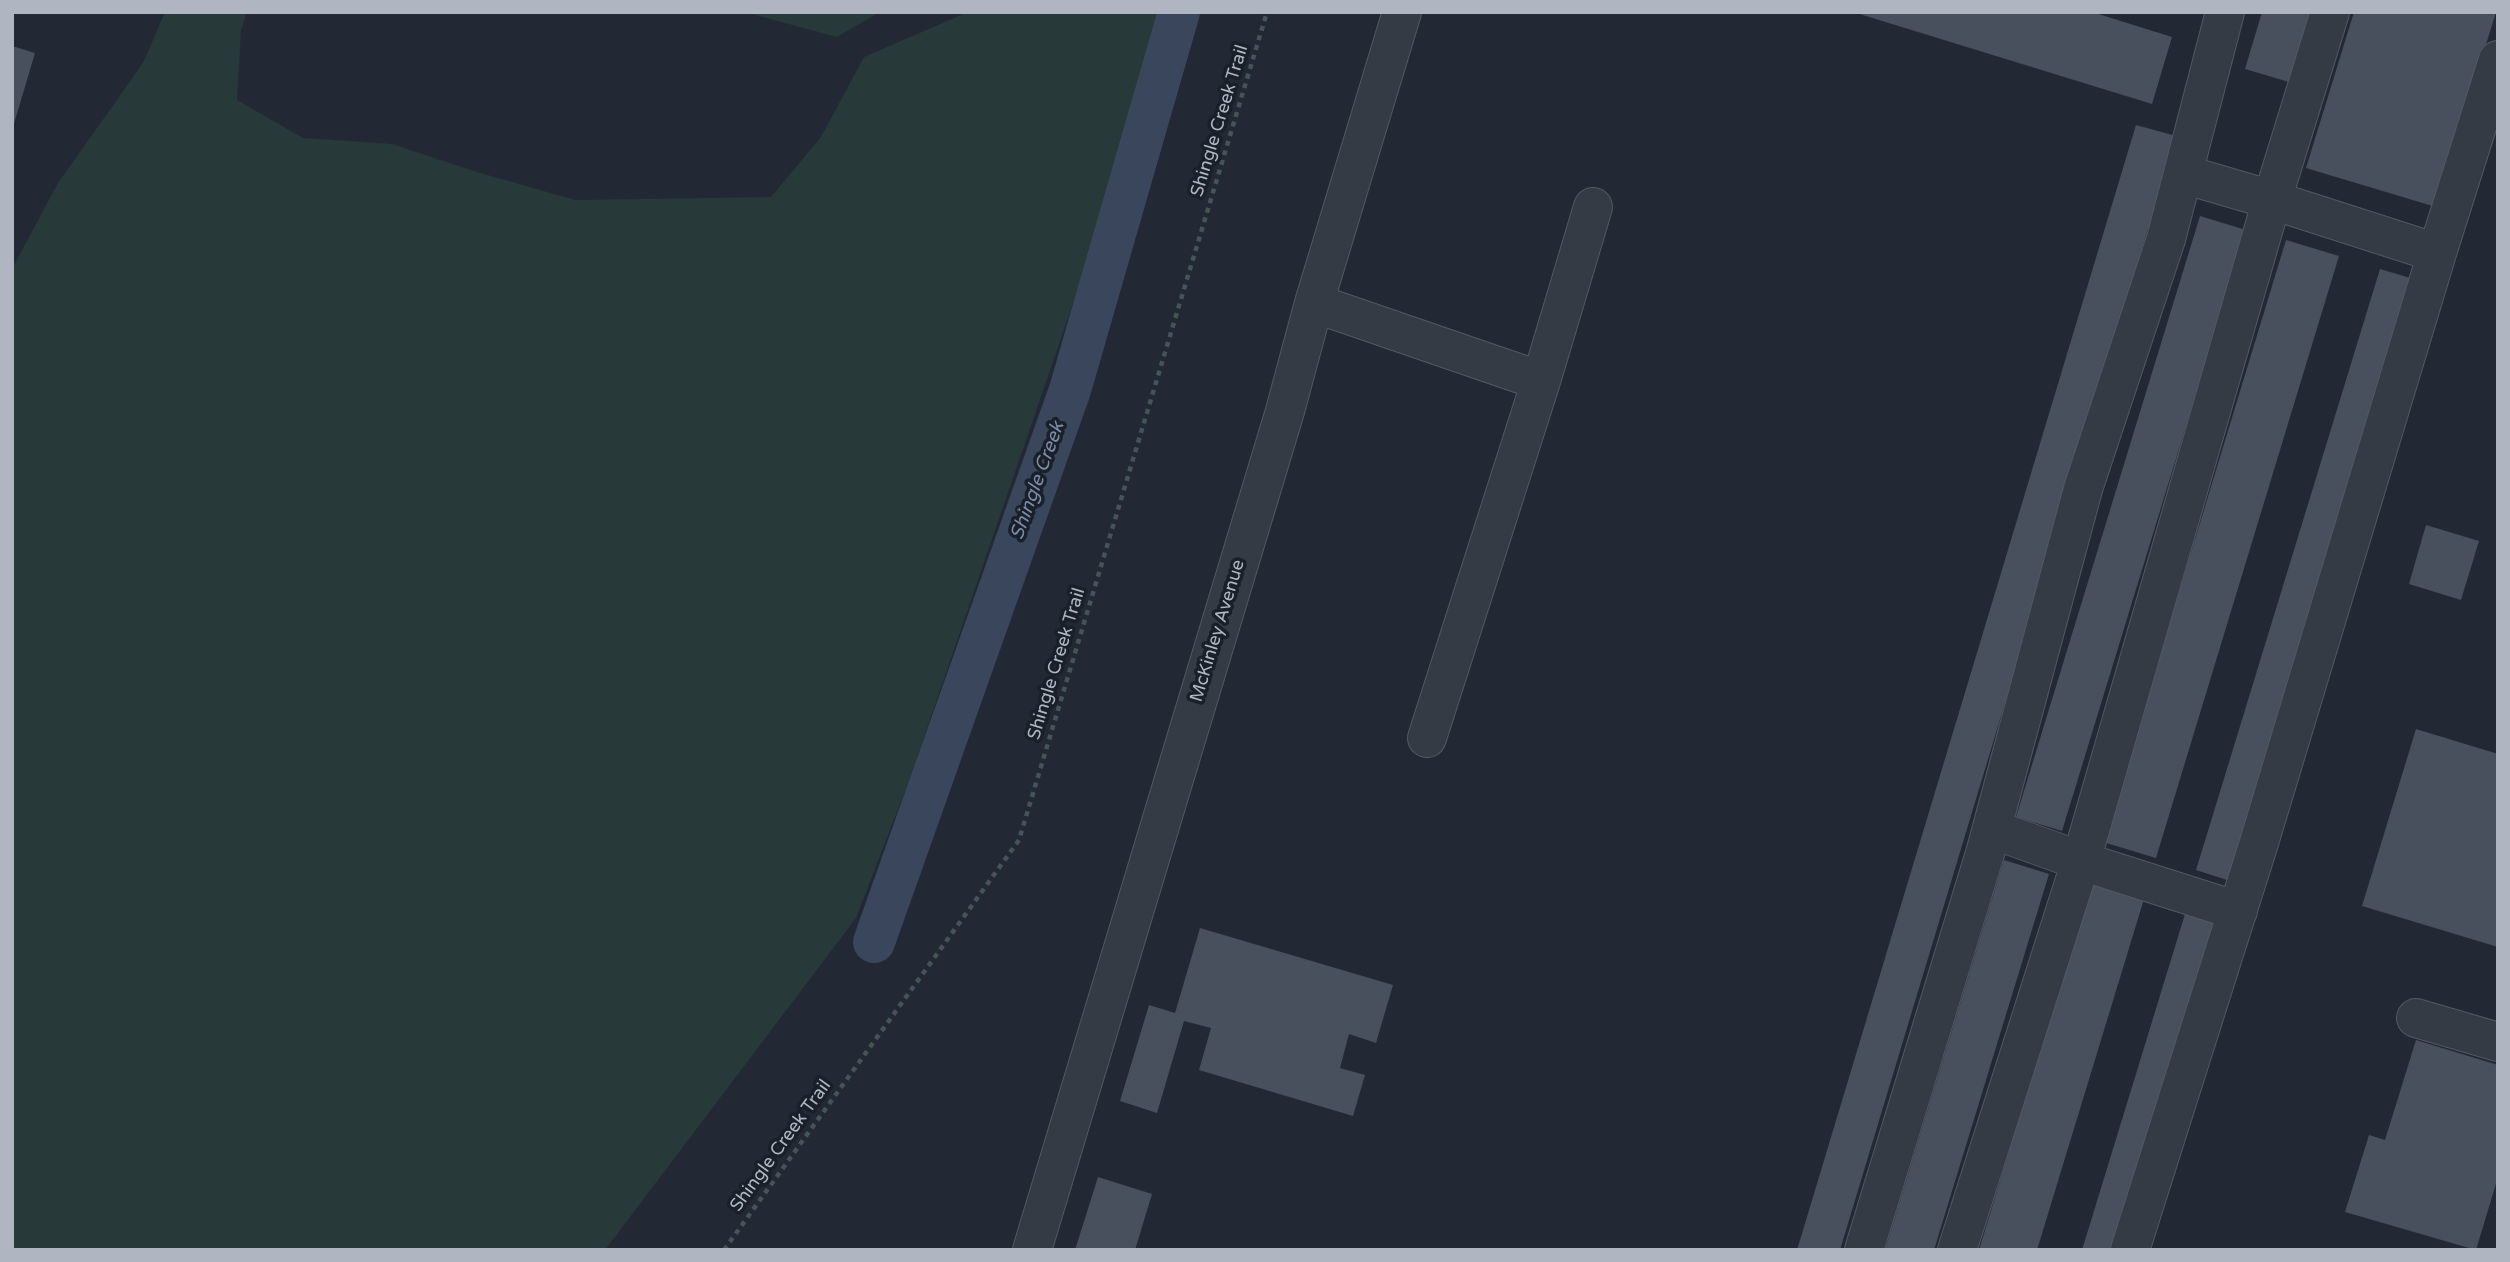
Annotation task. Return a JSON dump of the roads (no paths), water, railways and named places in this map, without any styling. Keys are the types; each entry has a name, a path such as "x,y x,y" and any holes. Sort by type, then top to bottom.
{"street":[{"name":"McKinley Avenue","path":"1032,1250 1285,411 1314,303 1402,12"},
{"path":"1957,1250 2081,861 2272,200 2330,12"},
{"path":"1864,1250 1992,829 2083,489 2166,239 2183,174 2213,15"},
{"path":"2130,1250 2238,911 2498,60"},
{"path":"2183,174 2437,253"},
{"path":"1427,738 1541,381 1593,206"},
{"path":"1314,303 1541,381"},
{"path":"1992,829 2081,861 2238,911"},
{"path":"2417,1018 2498,1042"}],"waterway":[{"name":"Shingle Creek","path":"874,942 1070,390 1179,12"}]}
